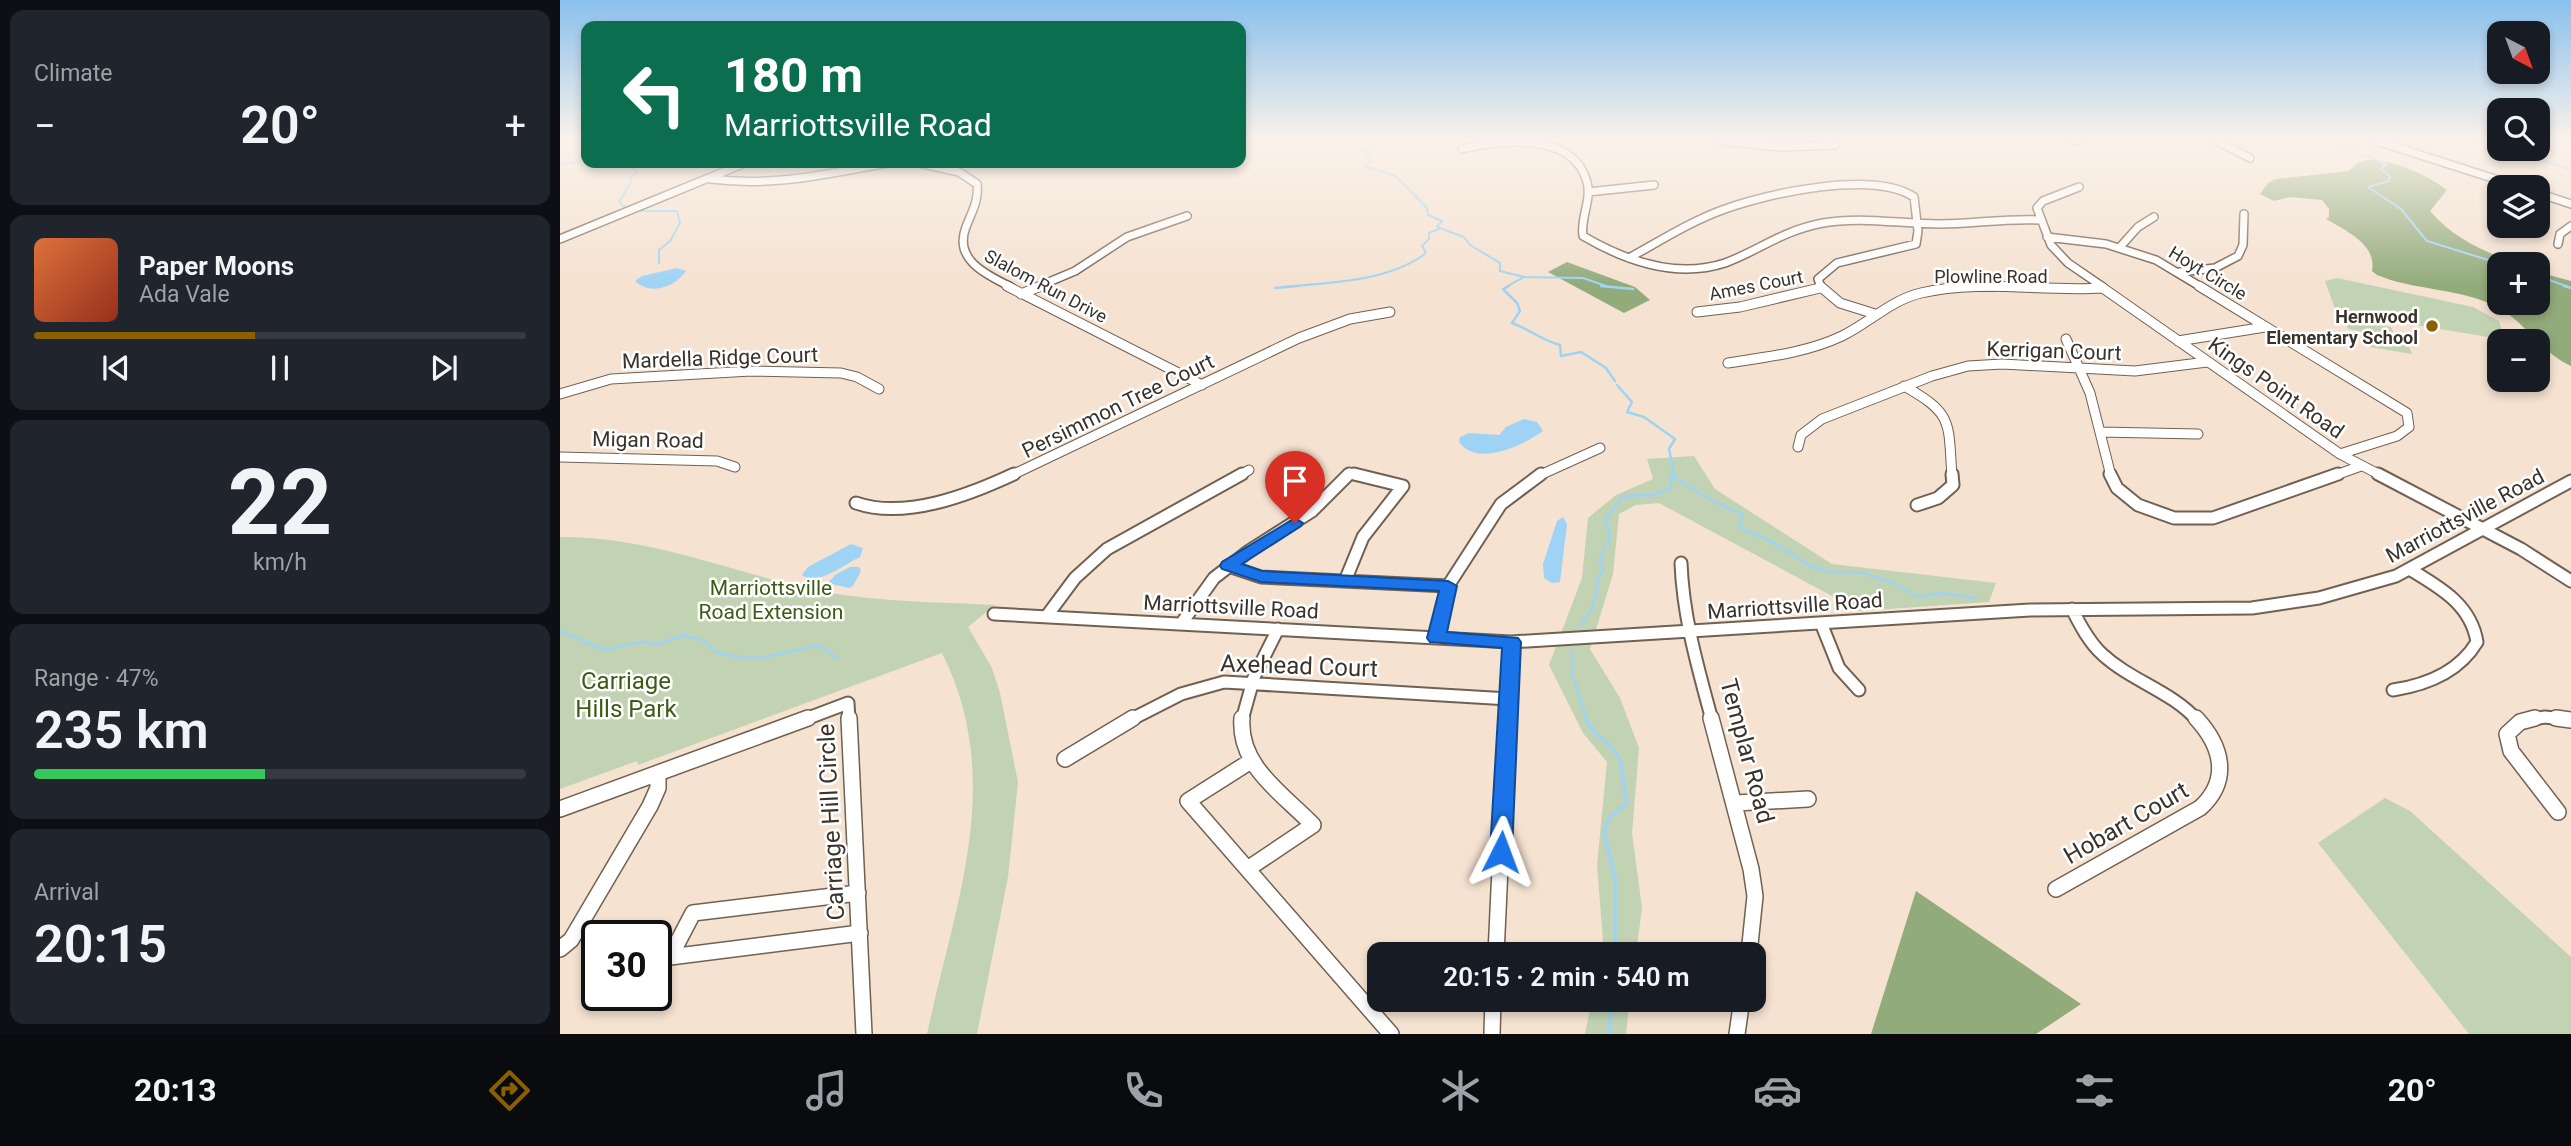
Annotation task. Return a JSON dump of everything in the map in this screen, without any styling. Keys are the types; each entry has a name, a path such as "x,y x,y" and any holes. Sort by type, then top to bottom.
{"street":[{"path":"560,239 681,189"},
{"name":"Slalom Run Drive","path":"978,189 979,193 963,236 964,254 981,272 1202,384"},
{"path":"1631,189 1588,192 1583,236 1629,258 1670,268 1701,268 1724,263 1770,238 1810,226 1863,220 1955,224 2010,218 2040,219 2037,208 2039,204 2074,189"},
{"path":"1629,258 1703,217 1728,207 1787,193 1828,189"},
{"path":"1875,314 1840,302 1820,288 1818,279 1834,266 1902,251 1916,244 1919,236 1914,196 1893,189"},
{"path":"2550,197 2571,204"},
{"path":"2180,272 2209,268 2235,259 2242,249 2244,214"},
{"path":"1021,294 1075,271 1127,237 1187,216"},
{"path":"2120,247 2138,227 2154,217"},
{"name":"Kings Point Road","path":"2040,219 2046,237 2068,263 2340,454 2540,560 2571,581"},
{"path":"2558,244 2560,234 2571,226"},
{"name":"Hoyt Circle","path":"2046,237 2120,247 2148,256 2180,272 2407,413 2409,427 2397,436 2340,454"},
{"name":"Ames Court","path":"1698,312 1740,307 1820,288"},
{"name":"Plowline Road","path":"1728,363 1815,347 1842,336 1898,300 1943,289 2068,291 2102,288"},
{"name":"Persimmon Tree Court","path":"856,503 873,509 912,506 976,492 1314,332 1358,317 1390,312"},
{"path":"2178,341 2266,327"},
{"path":"2066,339 2090,393 2117,488 2138,505 2174,518 2213,518 2361,466"},
{"name":"Kerrigan Court","path":"1798,447 1801,435 1822,419 1904,386 1968,366 2002,364 2135,371 2207,362"},
{"name":"Mardella Ridge Court","path":"560,394 611,379 751,370 841,373 856,377 879,389"},
{"path":"1904,386 1935,404 1946,417 1948,425 1953,485 1938,498 1917,505"},
{"path":"2101,432 2136,435 2198,434"},
{"path":"1436,638 1448,586 1501,505 1542,473 1600,448"},
{"name":"Migan Road","path":"560,457 717,461 735,467"},
{"path":"1046,617 1075,578 1107,550 1249,470"},
{"path":"1181,624 1200,594 1228,566 1312,511 1350,473 1403,486 1363,537 1345,581"},
{"name":"Marriottsville Road","path":"994,614 1511,642 2072,609 2194,610 2272,606 2344,593 2411,570 2571,481"},
{"name":"Templar Road","path":"1681,562 1682,595 1689,632 1736,803 1755,896 1750,942"},
{"path":"1228,566 1261,577 1448,586"},
{"path":"2393,690 2425,683 2464,660 2477,642 2472,621 2464,609 2440,588 2411,570"},
{"name":"Hobart Court","path":"2056,889 2200,808 2217,790 2221,773 2214,744 2201,724 2176,703 2106,657 2091,642 2072,609"},
{"path":"1821,623 1839,668 1859,690"},
{"path":"1249,868 1313,825 1251,761 1240,735 1243,711 1278,629"},
{"path":"1497,942 1511,642"},
{"name":"Axehead Court","path":"1065,758 1170,698 1195,687 1224,682 1509,699"},
{"name":"Carriage Hill Circle","path":"560,809 848,703 864,1034"},
{"path":"2558,812 2511,751 2507,734 2511,727 2527,719 2553,717 2571,720"},
{"path":"1251,761 1188,801 1391,1034"},
{"path":"560,949 571,940 650,806 658,788 658,774"},
{"path":"1736,803 1808,799"},
{"path":"858,893 693,913 670,957 860,933"},
{"path":"1492,1034 1493,1012"},
{"path":"1737,1034 1740,1012"}],"green space":[{"path":"2263,189 2446,189 2430,211 2459,236 2489,252 2487,303 2377,275 2372,271 2370,253 2365,246 2326,219 2329,217 2329,209 2322,200 2290,197 2274,201 2260,194"},
{"path":"1567,262 1635,287 1650,300 1624,313 1548,272"},
{"path":"2550,275 2571,281 2571,366 2550,352 2550,329 2525,329 2509,315 2550,315"},
{"path":"2337,278 2473,307 2499,321 2501,329 2487,329 2487,337 2336,312 2325,281"},
{"path":"2345,320 2391,327 2395,337 2406,339 2412,354 2370,347 2365,332 2348,329"},
{"path":"1694,456 1715,489 1832,564 1996,583 1989,602 1860,611 1659,503 1636,505 1619,514 1613,574 1590,649 1620,698 1639,748 1632,833 1642,908 1638,942 1603,942 1597,865 1607,762 1583,733 1549,665 1582,578 1588,518 1616,495 1653,479 1647,459"},
{"path":"560,537 626,542 842,595 995,605 968,627 992,668 1000,693 1018,782 1008,877 977,1034 927,1034 961,890 973,795 971,748 961,701 942,653 638,765 637,761 560,789"},
{"path":"2385,798 2410,811 2571,957 2571,1034 2469,1034 2318,843"},
{"path":"1916,891 2081,1004 2036,1034 1871,1034"},
{"path":"1589,1012 1629,1012 1626,1034 1585,1034"}],"water":[{"path":"677,268 686,271 676,281 662,288 648,288 635,281 642,276"},
{"path":"1524,419 1537,422 1543,431 1501,452 1477,453 1467,450 1459,442 1460,437 1469,433 1499,435 1506,427"},
{"path":"1563,517 1567,524 1560,582 1552,583 1544,578 1543,564 1557,521"},
{"path":"851,544 863,548 860,557 823,576 808,578 802,575 808,567"},
{"path":"850,567 859,567 861,571 853,586 849,588 828,583 835,575"}],"waterway":[{"path":"627,189 619,202 628,209"},
{"path":"1409,189 1427,208 1428,215 1442,221 1437,227 1464,237 1470,245 1500,263 1500,271 1524,277"},
{"path":"2371,189 2401,209 2427,241 2487,260"},
{"path":"634,211 677,211 680,223 670,241 659,250 659,263"},
{"path":"1282,287 1338,282 1394,270 1426,253 1422,246 1429,239 1429,233 1439,229"},
{"path":"1506,287 1524,277"},
{"path":"1524,277 1583,278 1608,287"},
{"path":"2550,280 2569,287"},
{"path":"1275,288 1298,286"},
{"path":"1509,286 1503,289 1517,303 1520,311 1512,323 1560,345 1561,356 1581,352 1606,368 1615,381"},
{"path":"1601,286 1608,287"},
{"path":"2564,286 2571,288"},
{"path":"1608,287 1633,289"},
{"path":"1617,385 1632,402 1627,412 1644,417 1675,439 1669,449 1675,478 1718,504 1743,514 1739,527 1772,542 1812,567 1832,572 1864,573 1893,583 1918,597 1940,593 1976,598"},
{"path":"1581,625 1593,607 1599,577 1604,570 1599,561 1610,537 1605,520 1623,496 1654,495 1670,488 1672,474"},
{"path":"560,631 604,650 641,642 657,644 684,635 705,641 711,649 723,654 745,658 761,658 820,645 838,659"},
{"path":"1573,652 1572,673 1587,720"},
{"path":"1587,720 1620,760 1627,803 1609,818 1604,832 1615,878 1615,942"},
{"path":"1609,1034 1611,1012"}],"place":[{"name":"Hernwood Elementary School","path":"2432,326"}],"route":[{"path":"1295,523 1228,566 1261,577 1448,586 1436,638 1511,642 1501,852"}],"park label":[{"name":"Marriottsville Road Extension","path":"771,600"},
{"name":"Carriage Hills Park","path":"626,695"}]}
